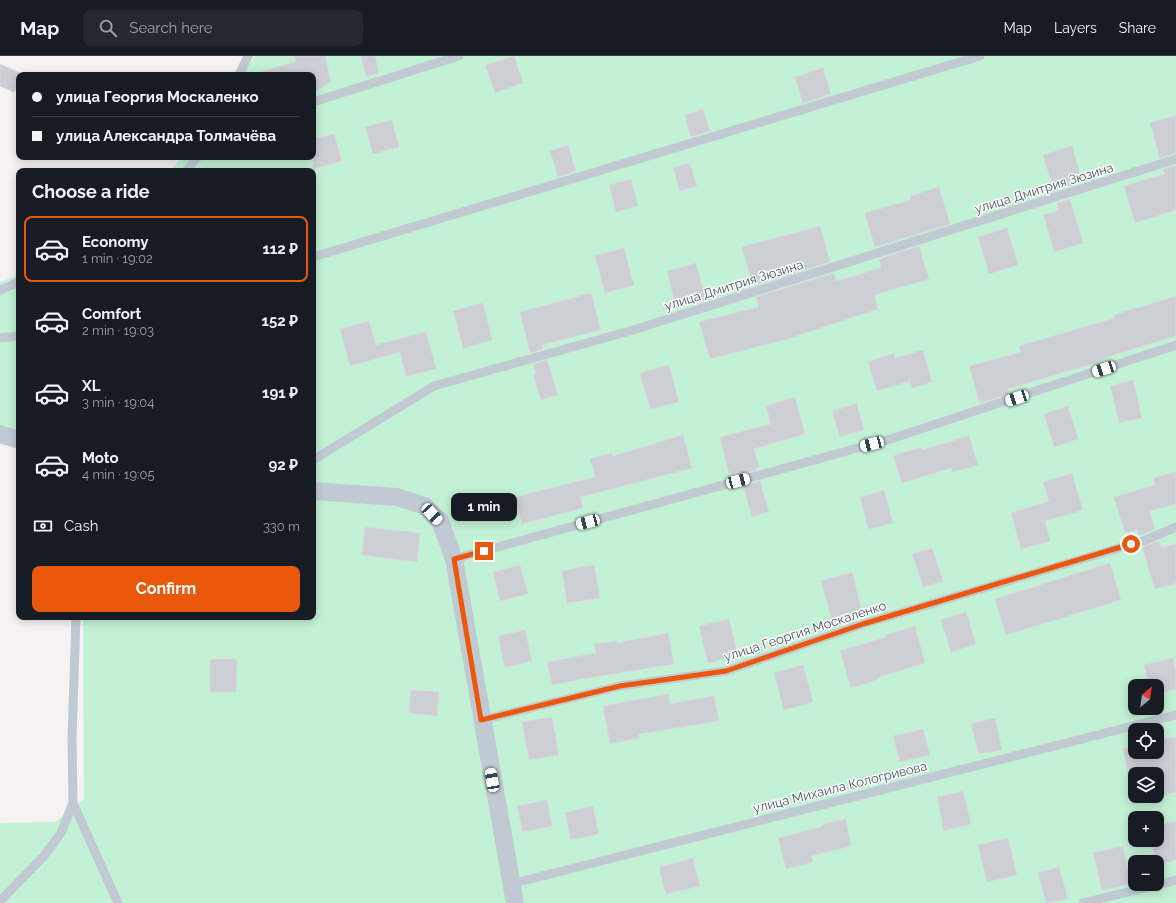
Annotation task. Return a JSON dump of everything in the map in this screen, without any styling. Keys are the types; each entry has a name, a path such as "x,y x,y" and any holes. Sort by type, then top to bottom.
{"street":[{"path":"0,434 16,439"},
{"path":"316,491 397,497 425,506 440,521 454,559 481,720 515,903"}],"lane":[{"path":"241,72 248,56"},
{"path":"316,101 460,56"},
{"path":"316,256 980,56"},
{"path":"189,168 195,160"},
{"name":"улица Дмитрия Зюзина","path":"316,458 434,386 640,328 1176,160"},
{"path":"0,290 16,283"},
{"path":"0,338 16,336"},
{"path":"454,559 887,440 1176,345"},
{"name":"улица Георгия Москаленко","path":"481,720 620,686 726,671 863,624 1146,540 1176,527"},
{"path":"0,901 43,857 61,834 72,803 72,738 76,620"},
{"name":"улица Михаила Кологривова","path":"511,884 1176,716"},
{"path":"72,803 118,903"},
{"path":"1083,903 1176,880"}],"green space":[{"path":"254,56 1176,56 1176,903 0,903 0,823 55,822 84,799 83,620 316,620 316,168 172,168 179,160 316,160 316,72 245,72"},
{"path":"16,276 16,437 0,432 0,282"}],"building":[{"path":"294,56 325,56 331,82 316,91 316,72 261,72 296,61"},
{"path":"361,56 375,56 379,73 366,77"},
{"path":"514,56 523,83 495,93 485,65"},
{"path":"0,64 18,72 16,72 16,88 14,92 0,86"},
{"path":"823,68 831,94 803,103 795,77"},
{"path":"703,109 710,131 691,137 685,115"},
{"path":"1176,115 1176,153 1160,158 1150,123"},
{"path":"392,120 399,147 373,154 365,127"},
{"path":"334,134 342,161 313,168 313,160 316,160 316,138"},
{"path":"568,145 576,171 558,177 550,151"},
{"path":"1072,146 1082,182 1054,191 1043,155"},
{"path":"690,163 697,186 680,191 673,168"},
{"path":"1176,165 1176,210 1135,223 1124,186 1165,174 1163,169"},
{"path":"631,179 638,206 616,212 609,185"},
{"path":"939,187 950,224 875,247 865,213 911,200 910,196"},
{"path":"1070,199 1083,243 1054,252 1044,215 1059,210 1057,203"},
{"path":"820,226 830,262 753,286 742,247"},
{"path":"1007,228 1018,265 989,274 978,237"},
{"path":"919,246 929,279 874,295 878,309 787,339 710,359 699,322 759,307 756,297 834,273 836,281 881,268 879,259"},
{"path":"624,248 634,285 605,293 595,256"},
{"path":"696,263 706,301 676,308 667,271"},
{"path":"591,293 601,330 542,345 543,349 530,353 520,312"},
{"path":"1176,296 1176,336 1104,358 1105,360 1008,389 1009,394 980,403 969,366 1021,352 1019,346 1115,318 1114,315"},
{"path":"483,303 492,340 463,348 453,311"},
{"path":"369,321 376,345 426,332 436,369 406,376 400,352 350,366 340,329"},
{"path":"923,350 932,382 912,388 910,381 877,391 868,362 894,353 895,358"},
{"path":"547,360 558,395 541,400 533,375 536,374 533,364"},
{"path":"669,365 679,402 650,409 640,373"},
{"path":"1133,380 1142,418 1119,423 1110,386"},
{"path":"795,397 805,434 754,449 759,467 756,467 756,470 740,474 739,472 729,474 720,437 771,424 766,406"},
{"path":"857,404 864,430 840,437 832,411"},
{"path":"1068,406 1078,439 1054,447 1044,414"},
{"path":"683,435 692,468 580,497 583,508 522,524 515,497 595,477 590,459 612,453 613,456"},
{"path":"969,436 978,465 952,472 951,468 902,483 893,456 921,447 922,450"},
{"path":"1176,472 1176,504 1150,511 1155,529 1139,536 1137,530 1125,533 1114,497 1155,485 1153,478"},
{"path":"1072,473 1083,510 1045,521 1050,541 1021,549 1011,513 1049,501 1043,482"},
{"path":"760,481 769,512 752,517 743,486"},
{"path":"884,490 893,523 868,529 860,497"},
{"path":"365,527 420,533 417,562 362,555"},
{"path":"1159,541 1161,547 1176,544 1176,583 1155,589 1142,547"},
{"path":"932,548 943,581 923,587 912,554"},
{"path":"1110,563 1121,600 1006,635 995,599"},
{"path":"520,565 528,594 500,601 493,572"},
{"path":"594,565 600,598 567,603 562,571"},
{"path":"852,572 862,612 832,620 821,581"},
{"path":"966,612 976,644 951,652 941,620"},
{"path":"729,619 738,656 708,663 699,626"},
{"path":"915,626 925,663 879,677 879,679 851,688 840,651 886,637 886,635"},
{"path":"525,630 532,661 505,667 498,636"},
{"path":"668,633 674,664 552,685 547,662 596,653 594,644 617,641 617,643"},
{"path":"1173,658 1176,670 1176,689 1164,692 1164,679 1147,679 1144,665"},
{"path":"210,659 237,659 236,692 210,692"},
{"path":"803,665 813,702 784,710 774,673"},
{"path":"411,690 439,692 437,716 409,713"},
{"path":"669,694 670,704 714,696 719,721 639,734 639,738 610,744 603,706"},
{"path":"552,717 559,755 529,760 522,722"},
{"path":"995,718 1002,750 979,754 971,724"},
{"path":"923,729 930,755 900,762 893,736"},
{"path":"1176,737 1176,792 1164,795 1164,767 1128,767 1128,774 1123,749 1128,748 1128,759 1164,759 1164,740"},
{"path":"963,791 971,824 944,831 937,797"},
{"path":"547,800 552,826 523,832 517,806"},
{"path":"593,806 599,834 571,840 565,813"},
{"path":"846,819 851,846 811,856 813,862 786,869 778,838 822,827 822,825"},
{"path":"1176,821 1176,860 1164,863 1164,855 1155,855 1153,847 1164,847 1164,824"},
{"path":"1008,838 1017,875 987,882 978,845"},
{"path":"1123,846 1128,870 1128,885 1102,890 1093,853"},
{"path":"693,858 700,886 666,894 659,867"},
{"path":"1059,867 1068,899 1046,903 1038,873"}],"route":[{"path":"484,551 454,559 481,720 620,686 726,671 863,624 1131,544"}]}
